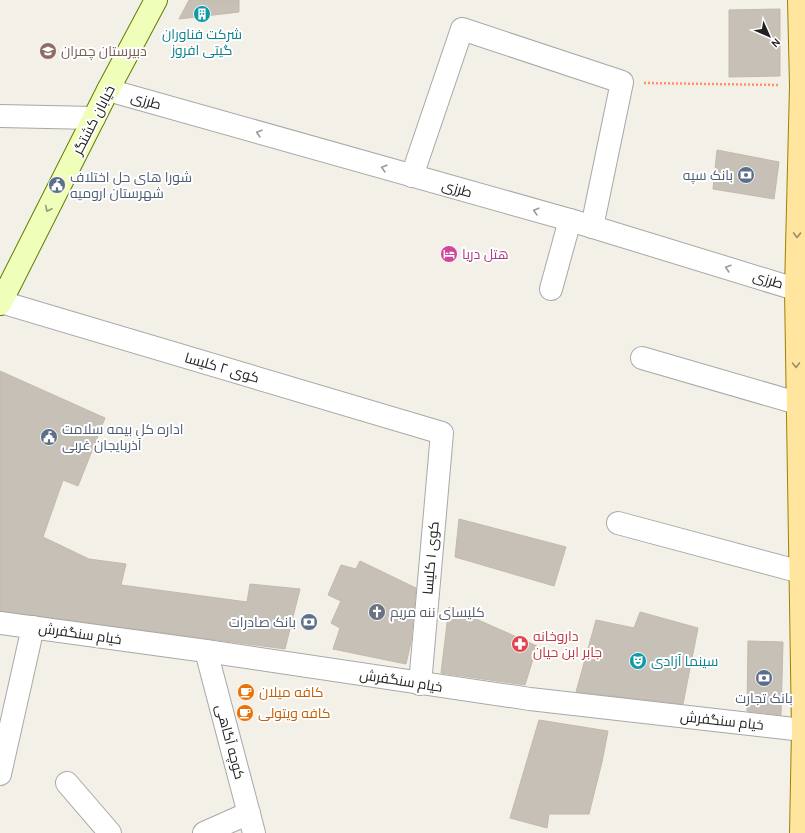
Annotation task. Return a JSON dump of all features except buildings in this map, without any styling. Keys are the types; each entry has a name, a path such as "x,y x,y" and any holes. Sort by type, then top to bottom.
{"main road":[{"path":"799,0 802,210 800,290 801,572 804,730 801,833"}],"street":[{"name":"خیابان کشتگر","path":"0,303 108,90 156,0"},
{"path":"412,176 462,29 622,82 592,227"},
{"name":"طرزی","path":"108,90 570,220 800,290"},
{"path":"0,116 94,118"},
{"path":"551,289 570,220"},
{"name":"کوی ۲ کلیسا","path":"0,303 442,433"},
{"path":"642,358 801,404"},
{"name":"کوی ۱ کلیسا","path":"420,684 442,433"},
{"path":"618,523 801,572"},
{"name":"خیام سنگفرش","path":"0,623 206,651 420,684 530,699 804,730"},
{"path":"0,774 33,627"},
{"name":"کوچه آگاهی","path":"206,651 252,823"},
{"path":"67,783 110,833"},
{"path":"204,833 252,823"}],"path":[{"path":"622,82 801,86"}],"place":[{"name":"شرکت فناوران گیتی افروز","path":"202,14"},
{"name":"دبیرستان چمران","path":"48,51"},
{"name":"بانک سپه","path":"746,175"},
{"name":"شورا های حل اختلاف شهرستان ارومیه","path":"57,185"},
{"name":"هتل دریا","path":"449,254"},
{"name":"اداره کل بیمه سلامت آذربایجان غربی","path":"49,437"},
{"name":"کلیسای ننه مریم","path":"377,612"},
{"name":"بانک صادرات","path":"309,622"},
{"name":"داروخانه جابر ابن حیان","path":"520,644"},
{"name":"سینما آزادی","path":"638,661"},
{"name":"بانک تجارت","path":"764,678"},
{"name":"کافه میلان","path":"246,692"},
{"name":"کافه ویتولی","path":"245,713"}]}
